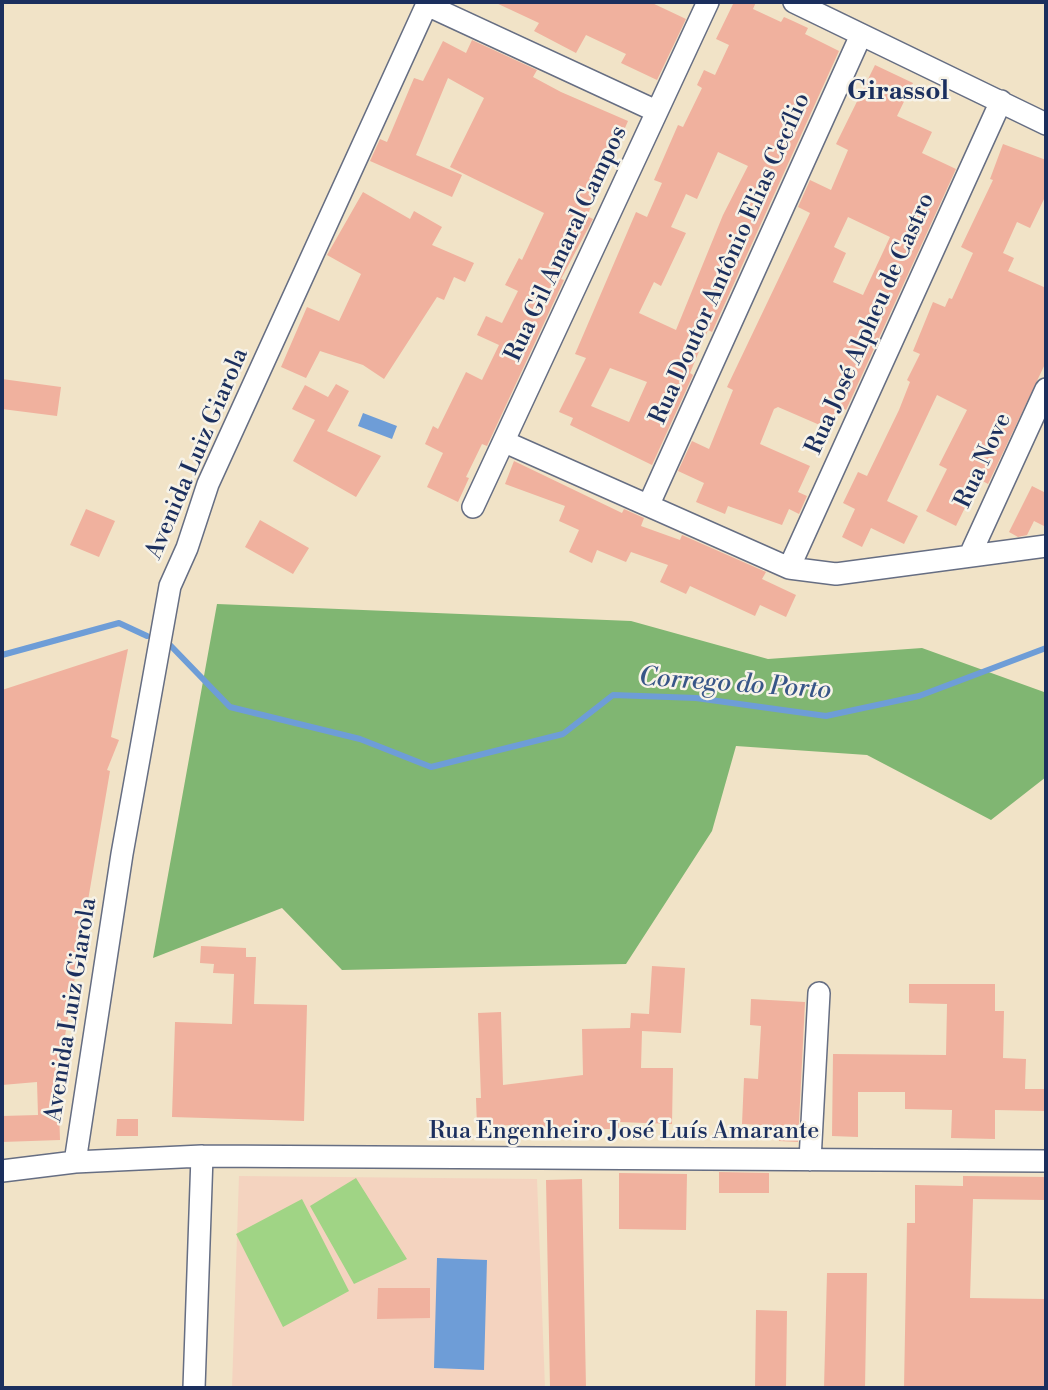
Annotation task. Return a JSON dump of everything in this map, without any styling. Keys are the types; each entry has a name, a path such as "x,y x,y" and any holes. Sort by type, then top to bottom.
{"street":[{"name":"Rua Gil Amaral Campos","path":"473,507 708,2"},
{"path":"794,2 1046,124"},
{"path":"427,3 656,111"},
{"name":"Avenida Luiz Giarola","path":"75,1162 122,854 170,586 187,548 208,484 427,3"},
{"name":"Rua Doutor Antônio Elias Cecílio","path":"649,504 861,35"},
{"name":"Rua José Alpheu de Castro","path":"789,568 1000,101"},
{"name":"Rua Nove","path":"970,555 1046,389"},
{"path":"505,442 789,568 836,574 1046,546"},
{"path":"810,1160 819,993"},
{"path":"194,1388 202,1156"},
{"name":"Rua Engenheiro José Luís Amarante","path":"2,1171 75,1162 202,1156 1046,1161"}],"shaded area":[{"path":"239,1176 537,1179 545,1388 232,1388"}],"green space":[{"path":"217,604 631,621 768,659 922,648 1044,692 1046,777 991,820 867,755 736,746 712,831 626,964 342,970 282,908 153,958"},
{"path":"356,1178 407,1259 354,1284 310,1206"},
{"path":"302,1199 349,1291 283,1327 236,1234"}],"water":[{"path":"363,413 397,426 392,439 358,426"},
{"path":"437,1258 487,1260 484,1370 434,1368"}],"building":[{"path":"494,2 650,2 686,19 657,80 621,63 626,54 586,35 576,53 534,31 539,23"},
{"path":"734,2 756,2 753,9 781,22 784,17 808,28 805,34 839,51 712,332 708,330 690,373 693,375 652,465 570,425 573,418 559,412 586,358 575,354 636,212 647,217 662,183 654,180 678,125 683,127 702,88 697,85 704,70 715,75 729,45 716,39","holes":["718,152 748,166 723,215 676,330 639,313 654,282 661,286 686,233 671,227 686,194 697,199","610,368 647,382 629,422 591,406"]},
{"path":"472,40 537,70 533,77 561,92 628,121 587,216 593,219 561,279 564,280 487,446 482,444 466,477 469,478 458,502 427,487 443,453 425,444 433,426 438,429 466,372 482,380 499,345 477,335 486,316 502,323 518,291 505,285 519,258 522,260 544,213 450,167 484,98 448,78 416,155 462,175 452,197 370,161 380,139 387,142 414,78 423,81 443,41 466,53"},
{"path":"875,65 913,83 897,116 932,132 922,153 956,169 846,410 839,406 829,429 778,407 774,409 760,444 810,466 798,492 807,496 799,514 789,509 782,525 728,506 725,514 696,502 704,483 678,471 692,441 709,449 733,390 727,387 810,213 798,207 810,180 831,190 848,150 836,144","holes":["848,217 890,237 863,295 833,282 846,253 834,247"]},
{"path":"1003,144 1046,160 1046,195 1030,228 1017,222 1003,253 1014,258 1008,271 1046,288 1046,362 988,484 979,479 956,526 926,511 947,469 939,465 967,410 937,395 887,501 918,516 904,544 871,528 862,547 842,537 855,509 843,503 858,472 867,476 899,410 910,382 907,380 920,354 913,351 933,302 945,307 949,298 952,299 973,253 961,247 993,180 990,179"},
{"path":"363,192 410,219 414,211 442,227 432,245 474,263 465,282 454,277 444,300 437,297 384,379 363,365 320,351 306,378 281,367 307,307 339,321 361,274 327,255"},
{"path":"2,379 61,387 57,416 2,409"},
{"path":"336,384 349,391 327,431 381,456 356,497 293,461 315,420 292,409 305,385 328,397"},
{"path":"514,461 622,513 624,509 644,518 641,526 680,540 682,535 766,572 762,579 796,595 786,617 760,605 755,616 690,586 686,594 660,582 668,565 631,552 626,562 597,550 592,563 569,552 579,530 559,521 565,506 505,484"},
{"path":"1032,486 1046,493 1046,527 1034,521 1027,535 1018,537 1009,532"},
{"path":"86,509 115,521 99,557 70,545"},
{"path":"260,520 309,548 293,574 245,547"},
{"path":"128,649 111,737 119,740 107,770 110,771 58,1077 60,1140 2,1142 2,1116 38,1115 37,1082 2,1085 2,690"},
{"path":"201,946 246,948 246,957 256,957 254,1004 307,1005 304,1121 172,1117 175,1022 232,1024 234,974 213,973 214,964 200,963"},
{"path":"652,966 685,968 681,1033 642,1031 641,1068 673,1068 672,1124 619,1122 619,1129 566,1129 567,1133 517,1136 516,1125 477,1126 476,1098 481,1098 478,1013 501,1012 503,1085 583,1075 582,1029 630,1028 631,1013 649,1014"},
{"path":"909,984 995,984 995,1011 1004,1011 1003,1058 1026,1059 1025,1089 1046,1089 1046,1111 995,1110 995,1139 951,1138 952,1110 905,1109 905,1092 858,1092 858,1137 832,1136 833,1054 946,1055 947,1004 909,1003"},
{"path":"751,999 805,1002 798,1142 779,1141 780,1126 742,1124 744,1078 758,1079 761,1026 750,1025"},
{"path":"117,1119 138,1119 138,1136 116,1136"},
{"path":"719,1172 769,1173 769,1193 719,1193"},
{"path":"619,1173 687,1174 686,1230 619,1229"},
{"path":"963,1176 1046,1177 1046,1200 973,1199 970,1298 1046,1299 1046,1388 904,1388 907,1223 915,1223 915,1185 963,1186"},
{"path":"582,1179 586,1388 550,1388 546,1180"},
{"path":"827,1273 867,1273 865,1388 824,1388"},
{"path":"378,1288 430,1288 430,1318 377,1319"},
{"path":"756,1310 787,1311 786,1388 755,1388"}],"waterway":[{"name":"Corrego do Porto","path":"2,655 119,623 147,636"},
{"name":"Corrego do Porto","path":"170,645 230,707 360,739 431,767 563,734 613,695 696,698 826,716 919,696 1046,648"}],"district":[{"name":"Girassol","path":"898,93"}]}
